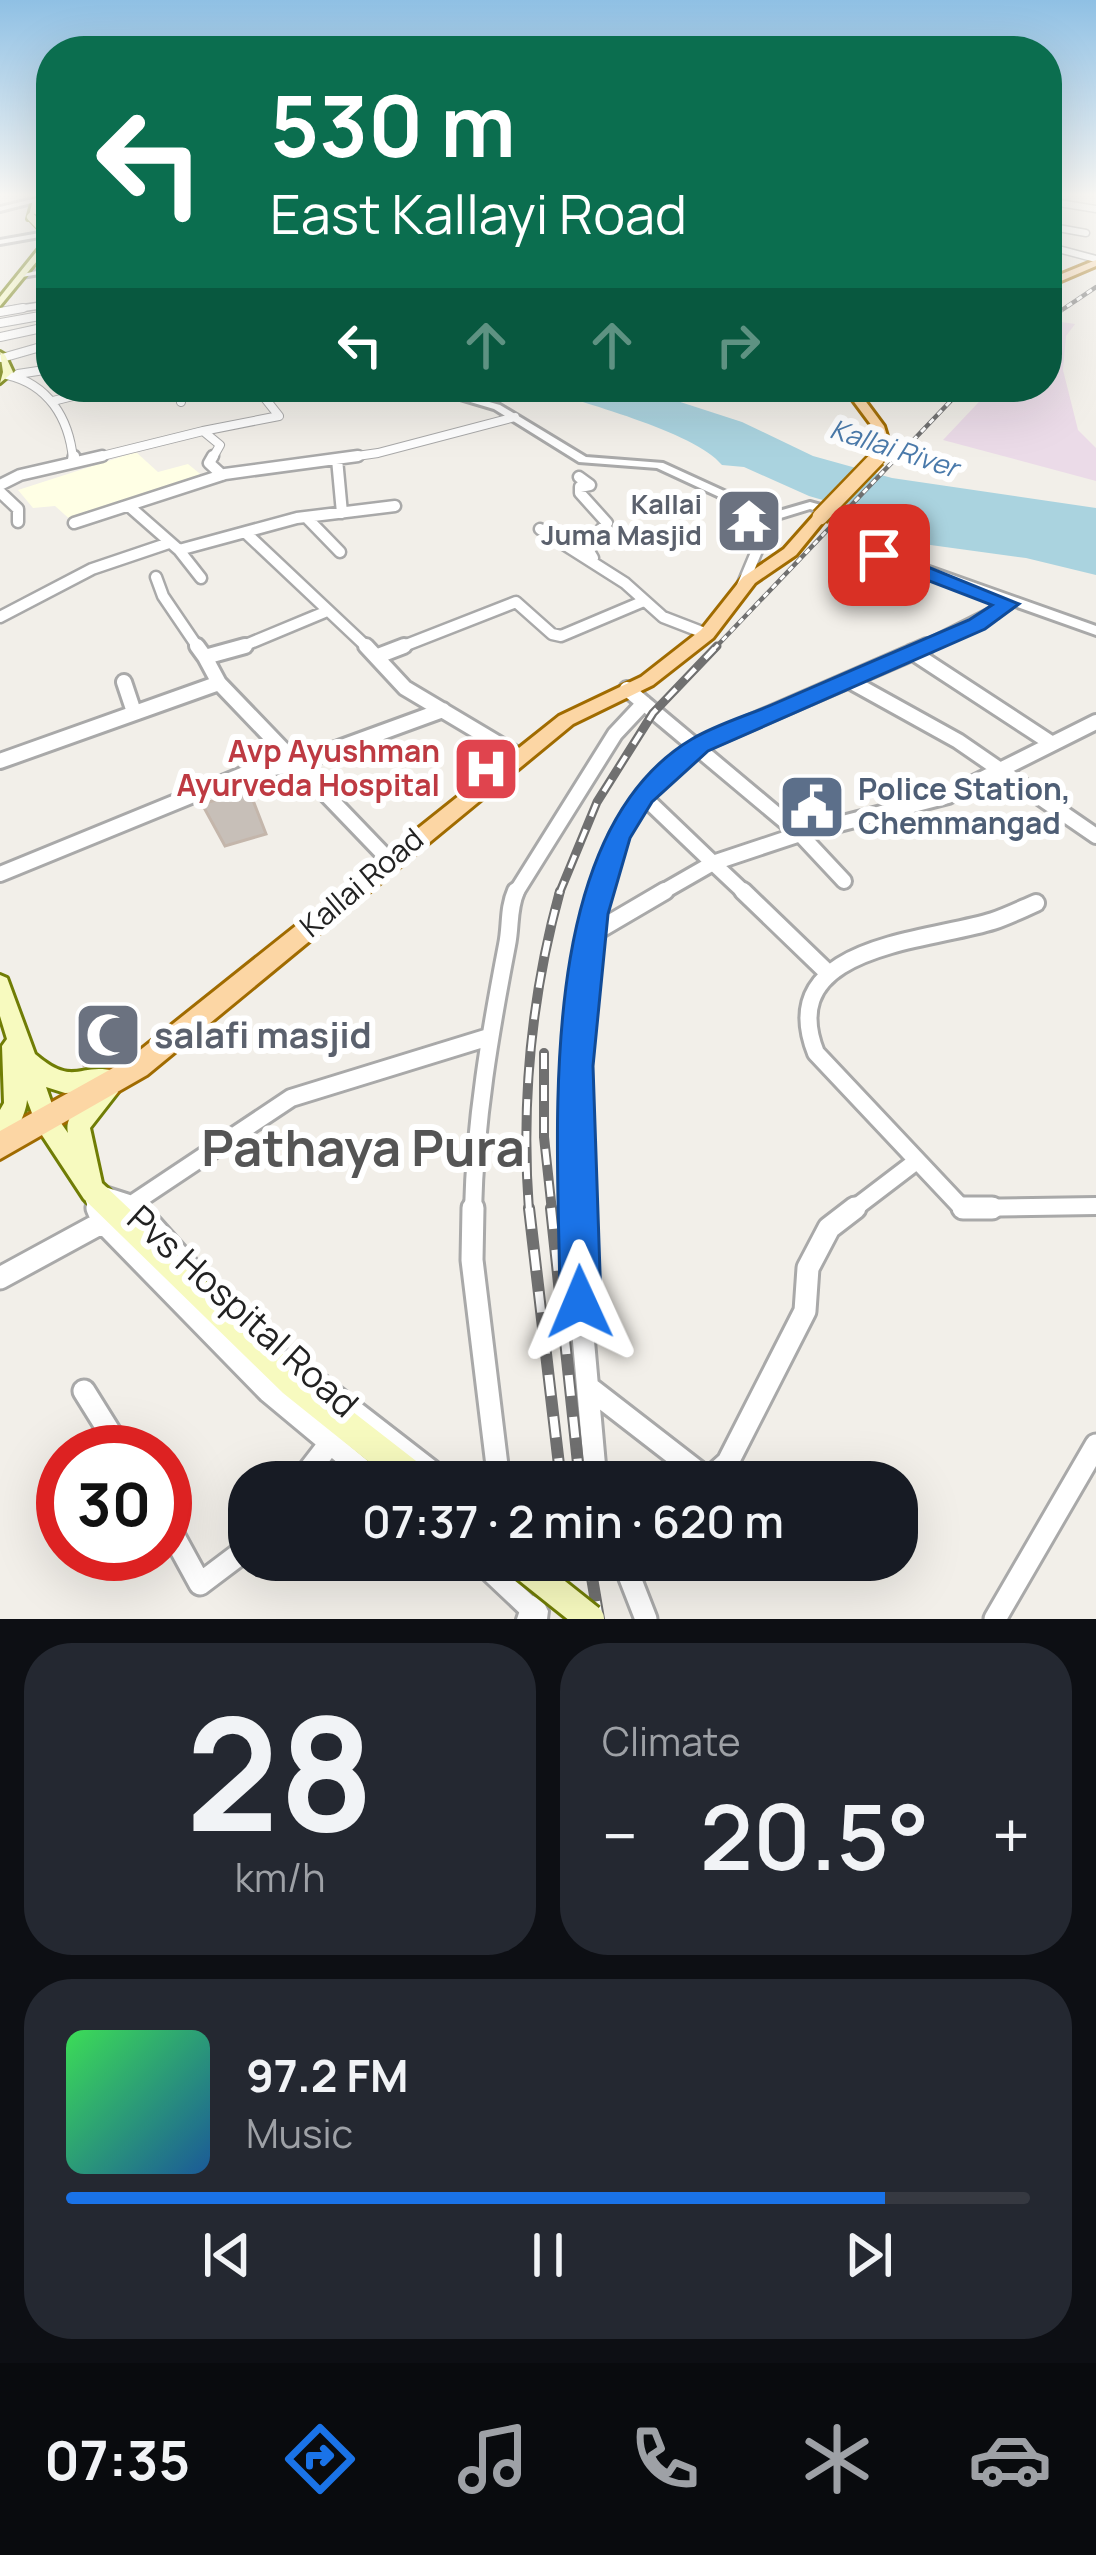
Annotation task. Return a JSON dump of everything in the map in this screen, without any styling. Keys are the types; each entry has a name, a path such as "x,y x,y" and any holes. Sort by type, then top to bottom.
{"main road":[{"path":"0,307 25,272"},
{"path":"1,357 4,377"},
{"name":"Kallai Road","path":"0,1146 138,1067 566,719 635,696 707,634 740,591 790,552 884,449 878,426 860,402"},
{"path":"0,984 12,1042 16,1105 0,1132"},
{"path":"12,1042 41,1076 57,1082 98,1081 138,1067"},
{"path":"12,1042 46,1121 89,1184 293,1383 391,1461"},
{"path":"89,1184 78,1125 93,1102 138,1067"},
{"path":"542,1581 590,1619"}],"street":[{"path":"22,275 36,273"},
{"path":"0,307 36,305"},
{"path":"0,323 36,317"},
{"path":"0,337 36,329"},
{"path":"1,357 36,348"},
{"path":"4,377 36,372"},
{"path":"4,377 36,385"},
{"path":"53,402 71,442 72,463"},
{"path":"0,521 18,520 13,502 0,488 20,475 280,416 268,402"},
{"path":"480,402 515,417 583,460 658,465 771,517 810,505 882,526 856,545 1096,632"},
{"path":"74,523 221,475 337,459 515,417"},
{"path":"203,430 220,445 208,463 221,475"},
{"path":"337,459 342,513"},
{"path":"579,477 590,485 580,488 580,493 607,523 586,546 596,563"},
{"path":"0,617 92,569 174,546 248,535 306,517 395,506"},
{"path":"130,507 201,578"},
{"path":"306,517 340,552"},
{"path":"740,591 771,517"},
{"path":"540,529 596,563 663,617 707,634"},
{"path":"248,535 325,612 378,656 405,688 519,756"},
{"path":"156,578 219,683 389,860"},
{"path":"378,656 516,602 552,634 561,636 644,601"},
{"path":"594,1461 580,1302 576,1066 590,935 616,837 643,796 699,746 977,624 1009,604"},
{"path":"205,657 250,648 325,612"},
{"path":"912,652 1052,743"},
{"path":"848,680 1001,768 1096,836"},
{"path":"124,682 134,712"},
{"path":"0,761 219,683"},
{"path":"496,1461 472,1260 474,1166 489,1037 510,932 510,905 526,870 635,696 800,834 844,881"},
{"path":"0,874 247,773 295,764 443,710"},
{"path":"590,935 713,863 800,834 913,808 1096,722"},
{"path":"643,796 827,972"},
{"path":"1036,903 992,921 917,934 827,972 808,1002 805,1022 816,1053 914,1163 972,1213 1005,1206 1047,1210 1096,1206"},
{"path":"132,1204 291,1098 489,1037"},
{"path":"588,1388 708,1480 728,1462 805,1311 808,1268 829,1228 914,1163"},
{"name":"Pvs Hospital Road","path":"89,1184 132,1204 212,1292 292,1364 418,1461"},
{"name":"Pvs Hospital Road","path":"89,1184 104,1222 327,1447 347,1461"},
{"path":"0,1278 104,1222"},
{"path":"84,1391 105,1425"},
{"path":"995,1619 1096,1445"},
{"path":"316,1461 327,1447"},
{"path":"192,1569 200,1583 228,1562"},
{"path":"499,1581 532,1615"},
{"path":"532,1615 538,1581"},
{"path":"631,1581 646,1619"}],"shaded area":[{"path":"1062,322 1075,324 1066,336 1063,370 1078,430 1096,448 1096,481 943,440 979,402 1062,402"},
{"path":"136,452 158,472 188,464 204,477 74,523 55,506 33,508 18,490"}],"water":[{"name":"Kallai River","path":"583,402 680,402 742,422 813,456 892,478 1096,508 1096,575 1026,558 916,543 884,518 809,496 744,467 722,465 688,441"}],"building":[{"path":"249,790 266,834 225,846 202,804"},
{"name":"salafi masjid","path":"113,1020 128,1054 108,1065 84,1066 80,1051"}],"railway":[{"path":"1062,310 1096,287"},
{"path":"714,649 950,402"},
{"path":"560,892 597,802 653,713 717,646"},
{"path":"529,1211 526,1130 531,1050 560,892"},
{"path":"544,1053 544,1137 552,1211"},
{"path":"529,1208 559,1461"},
{"path":"551,1208 578,1461"},
{"path":"593,1581 599,1619"}],"place":[{"name":"Kallai Juma Masjid","path":"749,521"},
{"name":"Avp Ayushman Ayurveda Hospital","path":"486,769"},
{"name":"Police Station, Chemmangad","path":"812,807"},
{"name":"salafi masjid","path":"108,1035"}],"district":[{"name":"Pathaya Pura","path":"363,1148"}],"route":[{"path":"580,1302 576,1066 592,914 616,837 643,796 699,746 977,624 1009,604 879,555"}]}
